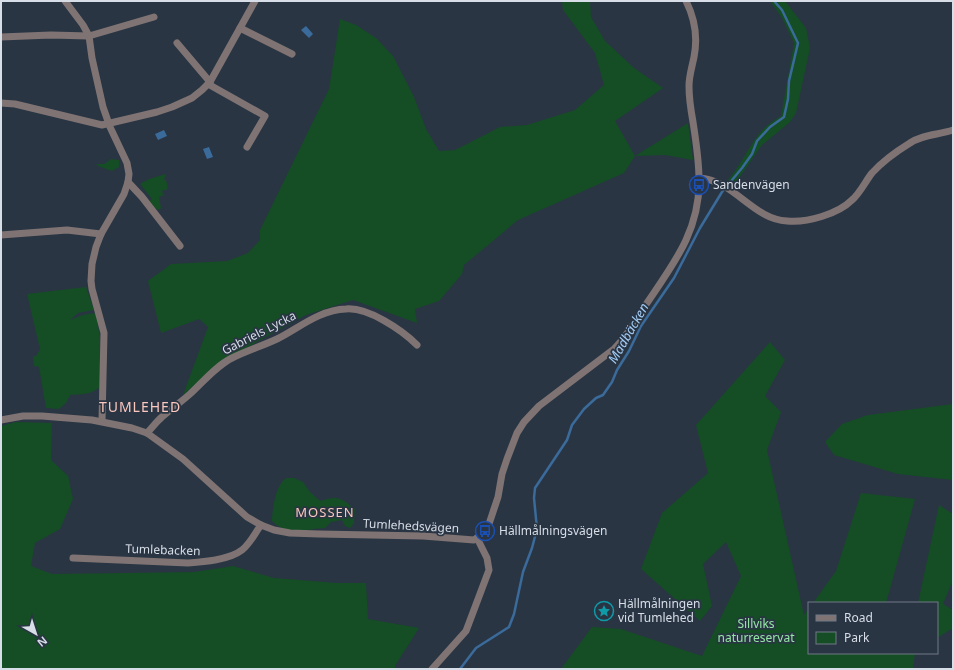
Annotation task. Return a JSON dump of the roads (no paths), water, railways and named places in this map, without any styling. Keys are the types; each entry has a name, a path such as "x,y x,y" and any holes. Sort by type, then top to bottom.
{"street":[{"path":"65,1 83,25 89,36 96,76 108,123 127,163 129,174 124,194 101,234 96,247 91,281 92,294 104,333 102,421"},
{"path":"1,103 15,104 102,125 172,107 192,98 209,83 255,1"},
{"path":"432,669 466,631 484,584 489,570 487,556 477,538 485,531 489,524 498,497 502,474 517,433 524,422 539,406 614,349 624,338 673,266 684,246 694,216 699,178 696,140 689,88 689,77 696,42 696,30 686,1"},
{"path":"2,37 51,35 89,36 154,17"},
{"path":"240,28 292,54"},
{"path":"177,43 209,83 266,116 247,147"},
{"path":"699,178 712,180 721,184 758,211 775,219 790,222 811,219 844,207 852,200 880,165 909,143 922,137 953,130"},
{"path":"128,182 180,246"},
{"path":"1,235 66,230 101,234"},
{"name":"Gabriels Lycka","path":"147,433 160,418 232,358 278,339 311,319 336,310 346,308 361,310 374,315 409,337 417,345"},
{"name":"Tumlehedsvägen","path":"1,420 23,416 42,416 102,421 147,433 183,459 247,517 261,526 274,530 290,533 311,534 443,537 468,540 477,538"},
{"name":"Tumlebacken","path":"73,558 188,563 205,562 232,555 242,550 261,526"}],"water":[{"path":"306,26 313,34 309,38 301,30"},
{"path":"164,130 167,136 158,140 155,134"},
{"path":"209,147 213,157 207,159 203,149"}],"waterway":[{"name":"Madbäcken","path":"460,669 476,648 509,627 514,614 523,572 537,529 534,498 535,488 567,440 572,425 584,409 596,398 603,395 612,382 641,326 674,278 700,228 722,192 752,154 757,141 770,127 784,117 788,99 789,81 798,43 782,10 774,1"}],"place":[{"name":"Sandenvägen","path":"699,185"},
{"name":"Hällmålningsvägen","path":"485,531"},
{"name":"Hällmålningen vid Tumlehed","path":"604,611"}],"district":[{"name":"TUMLEHED","path":"140,407"},
{"name":"MOSSEN","path":"325,512"}],"park label":[{"name":"Sillviks naturreservat","path":"756,631"}]}
